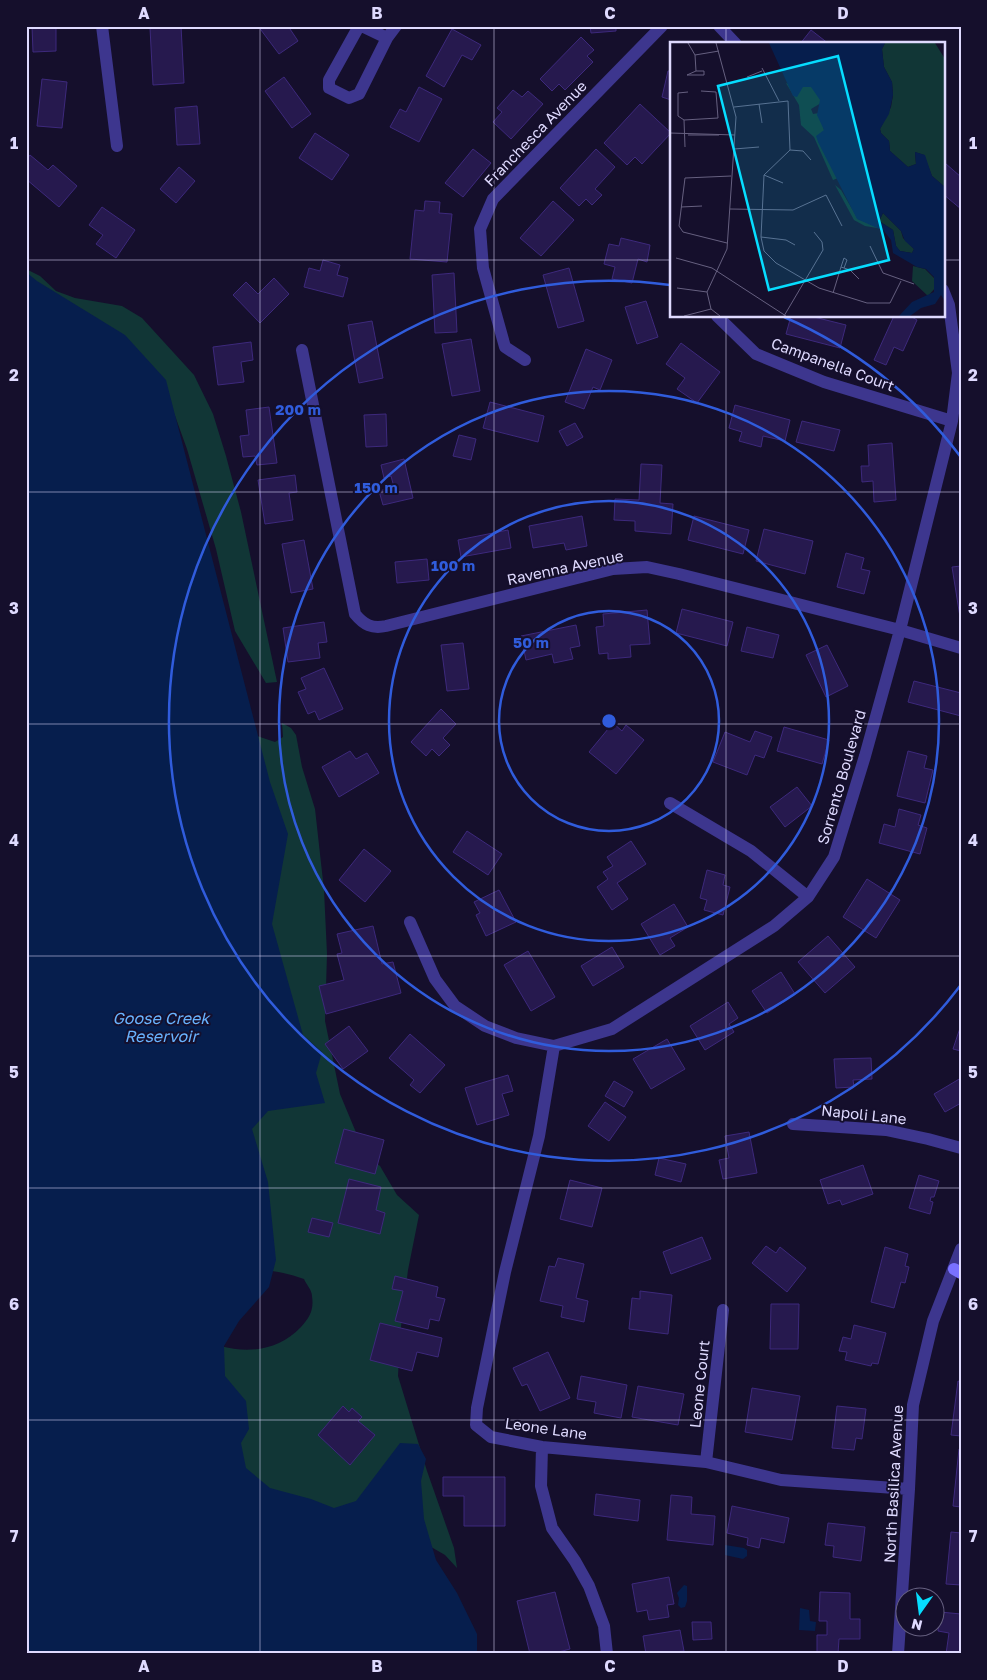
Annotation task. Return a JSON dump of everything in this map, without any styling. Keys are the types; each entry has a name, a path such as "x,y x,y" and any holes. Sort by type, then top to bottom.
{"street":[{"path":"102,26 117,146"},
{"path":"387,38 361,26 329,80 330,88 349,98 359,94 387,38 396,26"},
{"name":"Franchesca Avenue","path":"525,360 505,347 483,268 480,229 492,200 662,26"},
{"path":"719,26 734,42"},
{"name":"Sorrento Boulevard","path":"410,922 434,979 455,1006 485,1026 516,1038 554,1046 612,1029 774,926 808,896 834,857 865,756 900,630 952,421 958,373 949,305 944,292"},
{"name":"Campanella Court","path":"719,318 756,354 824,382 952,421"},
{"name":"Ravenna Avenue","path":"302,350 355,614 363,623 375,628 381,627 613,569 647,567 900,630 961,648"},
{"path":"670,803 751,851 808,896"},
{"name":"Leone Lane","path":"554,1046 539,1136 505,1272 477,1408 476,1425 491,1437 542,1447 706,1462 781,1480 909,1488"},
{"name":"Napoli Lane","path":"793,1124 886,1130 928,1138 961,1148"},
{"name":"North Basilica Avenue","path":"898,1654 913,1405 933,1320 958,1269 961,1248"},
{"name":"Leone Court","path":"706,1462 723,1310"},
{"path":"542,1447 541,1486 552,1528 575,1561 589,1586 604,1626 607,1654"}],"green space":[{"path":"26,269 40,276 56,291 75,298 122,306 142,318 194,375 213,414 226,456 241,512 277,682 266,683 235,631 216,549 187,449 162,380 26,291"},
{"path":"282,723 291,728 296,735 302,767 315,809 324,890 327,954 325,1021 340,1094 365,1154 380,1166 397,1195 419,1215 408,1270 400,1335 398,1376 427,1471 454,1548 457,1568 445,1555 426,1544 244,1654 220,1346 253,1350 274,1345 292,1335 301,1327 312,1309 311,1292 304,1279 272,1271 218,1268 257,736 275,742 283,737"}],"water":[{"name":"Goose Creek Reservoir","path":"26,272 37,281 125,335 166,380 270,782 288,834 272,924 303,1035 322,1052 316,1073 325,1103 268,1111 252,1129 268,1182 276,1260 269,1287 239,1321 224,1346 225,1376 246,1401 249,1429 241,1443 246,1468 270,1488 311,1499 334,1508 356,1501 400,1443 418,1444 426,1459 421,1481 424,1519 436,1560 457,1593 477,1634 477,1654 26,1654"},
{"path":"725,1545 744,1548 747,1550 747,1556 743,1559 725,1555"},
{"path":"684,1585 687,1586 687,1601 685,1607 681,1608 678,1605 679,1598 677,1593"},
{"path":"800,1608 809,1610 810,1621 816,1622 815,1631 799,1630"}],"building":[{"path":"32,26 56,26 56,51 33,52"},
{"path":"181,26 184,83 153,85 150,28"},
{"path":"258,26 288,26 298,41 279,54"},
{"path":"590,26 616,26 616,31 591,33"},
{"path":"452,29 481,45 472,60 462,55 444,87 426,76"},
{"path":"811,30 826,42 802,42"},
{"path":"581,37 594,50 587,56 593,62 565,90 559,84 552,91 540,79"},
{"path":"668,71 670,71 670,100 662,97"},
{"path":"284,77 311,114 292,128 265,91"},
{"path":"42,79 67,82 62,128 37,126"},
{"path":"419,87 442,99 419,142 390,127 400,109 406,112"},
{"path":"513,90 522,97 528,91 543,104 511,139 493,122 502,112 497,108"},
{"path":"640,104 670,132 642,164 635,157 627,165 604,143"},
{"path":"197,106 200,144 177,145 175,108"},
{"path":"315,133 349,155 332,180 299,158"},
{"path":"473,149 491,163 463,197 445,183"},
{"path":"596,149 615,167 595,189 602,195 592,205 586,199 579,206 560,188"},
{"path":"30,155 48,170 53,165 77,186 59,207 26,179 26,160"},
{"path":"944,164 961,177 961,209 944,195"},
{"path":"179,167 195,181 176,203 160,189"},
{"path":"425,201 440,202 439,213 452,214 447,262 410,259 415,210 424,211"},
{"path":"553,201 574,220 541,256 520,238"},
{"path":"102,207 135,230 116,258 96,244 103,235 89,225"},
{"path":"621,238 650,245 647,262 638,259 632,283 612,279 615,267 604,264 609,244 619,246"},
{"path":"323,260 340,265 337,275 348,278 343,297 304,287 309,268 320,271"},
{"path":"569,268 584,321 558,328 543,275"},
{"path":"454,273 457,332 435,333 432,275"},
{"path":"274,278 289,294 260,323 233,295 246,282 258,294"},
{"path":"646,301 658,337 637,344 625,307"},
{"path":"790,318 818,318 846,325 840,348 786,334"},
{"path":"893,318 914,318 917,320 903,351 894,347 886,365 874,360"},
{"path":"372,321 383,378 359,383 348,325"},
{"path":"471,339 480,391 452,396 442,344"},
{"path":"251,342 253,360 241,362 244,382 218,385 213,347"},
{"path":"681,343 720,372 697,403 677,389 685,378 666,364"},
{"path":"586,349 612,360 600,390 593,387 584,409 565,402"},
{"path":"490,402 544,416 538,442 483,428"},
{"path":"735,405 790,420 785,441 763,436 761,447 739,441 742,432 729,428"},
{"path":"269,407 277,463 257,465 255,456 243,457 240,436 249,435 246,410"},
{"path":"386,414 387,446 366,447 364,415"},
{"path":"802,421 840,430 834,451 796,442"},
{"path":"575,423 583,437 567,446 559,431"},
{"path":"459,435 476,439 471,460 453,456"},
{"path":"892,443 896,500 874,502 873,481 862,482 861,466 869,466 868,445"},
{"path":"404,459 413,498 383,505 379,491 394,487 391,476 384,478 381,465"},
{"path":"641,464 662,465 660,503 673,504 671,534 635,531 635,521 614,520 615,499 639,500"},
{"path":"295,475 297,492 289,493 293,520 265,524 258,480"},
{"path":"582,516 587,546 566,550 564,543 533,548 529,526"},
{"path":"694,516 749,530 743,554 688,540"},
{"path":"764,529 813,541 805,574 756,561"},
{"path":"508,530 511,548 461,557 458,540"},
{"path":"304,540 313,589 291,593 282,544"},
{"path":"846,553 864,558 861,569 870,571 864,594 837,587"},
{"path":"427,559 429,580 397,583 395,562"},
{"path":"961,566 961,617 960,617 952,567"},
{"path":"682,609 733,622 727,646 676,633"},
{"path":"647,610 650,644 630,645 631,657 608,659 608,653 599,654 596,627 604,626 603,614"},
{"path":"324,622 327,642 318,643 320,658 288,662 283,628"},
{"path":"576,625 580,646 570,648 573,659 554,663 552,654 526,660 521,636"},
{"path":"747,627 779,635 773,658 741,651"},
{"path":"463,643 469,689 447,691 441,645"},
{"path":"827,645 848,686 826,697 806,655"},
{"path":"324,668 343,709 319,720 315,711 308,714 298,692 306,689 301,678"},
{"path":"914,681 961,693 961,716 908,702"},
{"path":"441,709 456,724 443,738 450,745 439,756 432,749 426,756 411,742"},
{"path":"613,723 622,731 626,725 644,740 616,774 589,752"},
{"path":"784,727 829,740 822,764 777,751"},
{"path":"755,731 772,737 764,758 755,755 747,775 713,762 725,732 750,742"},
{"path":"350,751 356,759 367,753 379,773 339,797 322,767"},
{"path":"908,751 927,756 924,768 933,770 925,803 897,796"},
{"path":"797,787 812,806 785,827 770,807"},
{"path":"899,809 921,815 918,825 927,828 920,854 879,843 884,824 895,827"},
{"path":"467,831 502,854 488,875 453,852"},
{"path":"631,841 646,864 617,883 628,899 612,910 597,887 608,879 603,872 613,866 607,857"},
{"path":"364,849 391,871 365,902 339,880"},
{"path":"707,870 725,875 723,885 730,887 723,915 704,910 707,900 700,898"},
{"path":"867,879 900,900 876,938 843,917"},
{"path":"499,890 516,922 486,936 476,915 480,913 474,902"},
{"path":"674,904 688,927 670,938 675,946 660,955 641,924"},
{"path":"373,926 382,964 393,962 401,993 326,1014 319,986 344,980 337,954 342,953 337,934"},
{"path":"828,936 855,967 825,993 798,962"},
{"path":"612,947 624,967 593,986 581,966"},
{"path":"528,951 555,997 531,1011 504,965"},
{"path":"781,972 795,994 767,1013 752,991"},
{"path":"728,1002 738,1018 729,1024 734,1032 705,1050 690,1026"},
{"path":"961,1025 961,1051 953,1049"},
{"path":"349,1026 368,1051 343,1069 325,1044"},
{"path":"410,1034 445,1065 420,1093 410,1085 414,1080 389,1058"},
{"path":"667,1039 685,1069 651,1089 633,1059"},
{"path":"871,1058 872,1079 853,1080 854,1087 836,1088 834,1059"},
{"path":"508,1075 513,1091 502,1094 509,1115 477,1125 465,1088"},
{"path":"961,1078 961,1103 945,1112 934,1094"},
{"path":"614,1081 633,1092 624,1107 605,1096"},
{"path":"605,1102 626,1117 609,1141 588,1126"},
{"path":"344,1129 384,1140 375,1174 335,1163"},
{"path":"749,1132 757,1173 723,1179 719,1160 729,1158 725,1136"},
{"path":"659,1158 686,1164 681,1182 655,1175"},
{"path":"863,1165 873,1194 842,1205 840,1200 828,1204 820,1180"},
{"path":"919,1175 939,1181 934,1197 931,1197 930,1201 933,1202 930,1214 909,1208"},
{"path":"349,1179 381,1187 376,1210 385,1213 380,1234 338,1223"},
{"path":"570,1180 602,1188 592,1227 560,1219"},
{"path":"312,1218 333,1223 329,1237 308,1232"},
{"path":"702,1237 711,1259 671,1274 663,1252"},
{"path":"766,1246 776,1253 780,1247 806,1268 787,1292 752,1263"},
{"path":"885,1247 908,1254 905,1266 909,1267 905,1283 901,1282 894,1308 871,1302"},
{"path":"558,1258 584,1264 576,1298 588,1301 584,1322 561,1317 563,1306 540,1301 549,1266 555,1267"},
{"path":"395,1276 438,1287 436,1297 445,1299 439,1321 430,1319 428,1329 395,1321 403,1291 392,1289"},
{"path":"640,1291 672,1295 668,1334 629,1329 632,1298 640,1299"},
{"path":"771,1304 799,1304 798,1349 770,1349"},
{"path":"380,1323 442,1338 438,1357 417,1352 412,1371 370,1360"},
{"path":"854,1325 886,1333 878,1364 872,1363 871,1366 845,1360 847,1352 839,1351 843,1337 851,1339"},
{"path":"548,1352 570,1398 540,1411 527,1384 522,1386 513,1368"},
{"path":"581,1376 627,1385 621,1418 594,1413 596,1402 577,1399"},
{"path":"958,1381 961,1382 961,1436 951,1435"},
{"path":"638,1386 684,1394 678,1425 632,1417"},
{"path":"752,1388 800,1396 792,1440 745,1432"},
{"path":"343,1406 349,1412 352,1408 362,1417 358,1421 375,1435 350,1465 318,1435"},
{"path":"837,1406 866,1409 862,1439 856,1438 854,1450 832,1448"},
{"path":"959,1449 961,1449 961,1507 953,1506"},
{"path":"443,1477 505,1477 505,1526 464,1526 464,1496 443,1496"},
{"path":"596,1494 640,1500 638,1521 594,1515"},
{"path":"671,1495 692,1497 691,1514 715,1516 713,1545 667,1540"},
{"path":"732,1506 789,1518 784,1543 761,1538 759,1548 747,1545 748,1538 727,1533"},
{"path":"828,1523 865,1527 861,1561 833,1557 834,1546 825,1545"},
{"path":"951,1532 961,1533 961,1585 946,1584"},
{"path":"669,1577 674,1604 667,1605 669,1617 649,1620 647,1610 637,1612 632,1584"},
{"path":"555,1592 570,1649 551,1654 530,1654 517,1601"},
{"path":"820,1592 850,1593 850,1619 860,1619 860,1639 839,1639 838,1654 817,1654 817,1635 827,1635 827,1621 819,1621"},
{"path":"944,1612 961,1614 961,1654 946,1654 949,1633 944,1632"},
{"path":"692,1622 711,1622 712,1639 693,1640"},
{"path":"680,1630 684,1651 674,1652 675,1654 646,1654 643,1636"}]}
